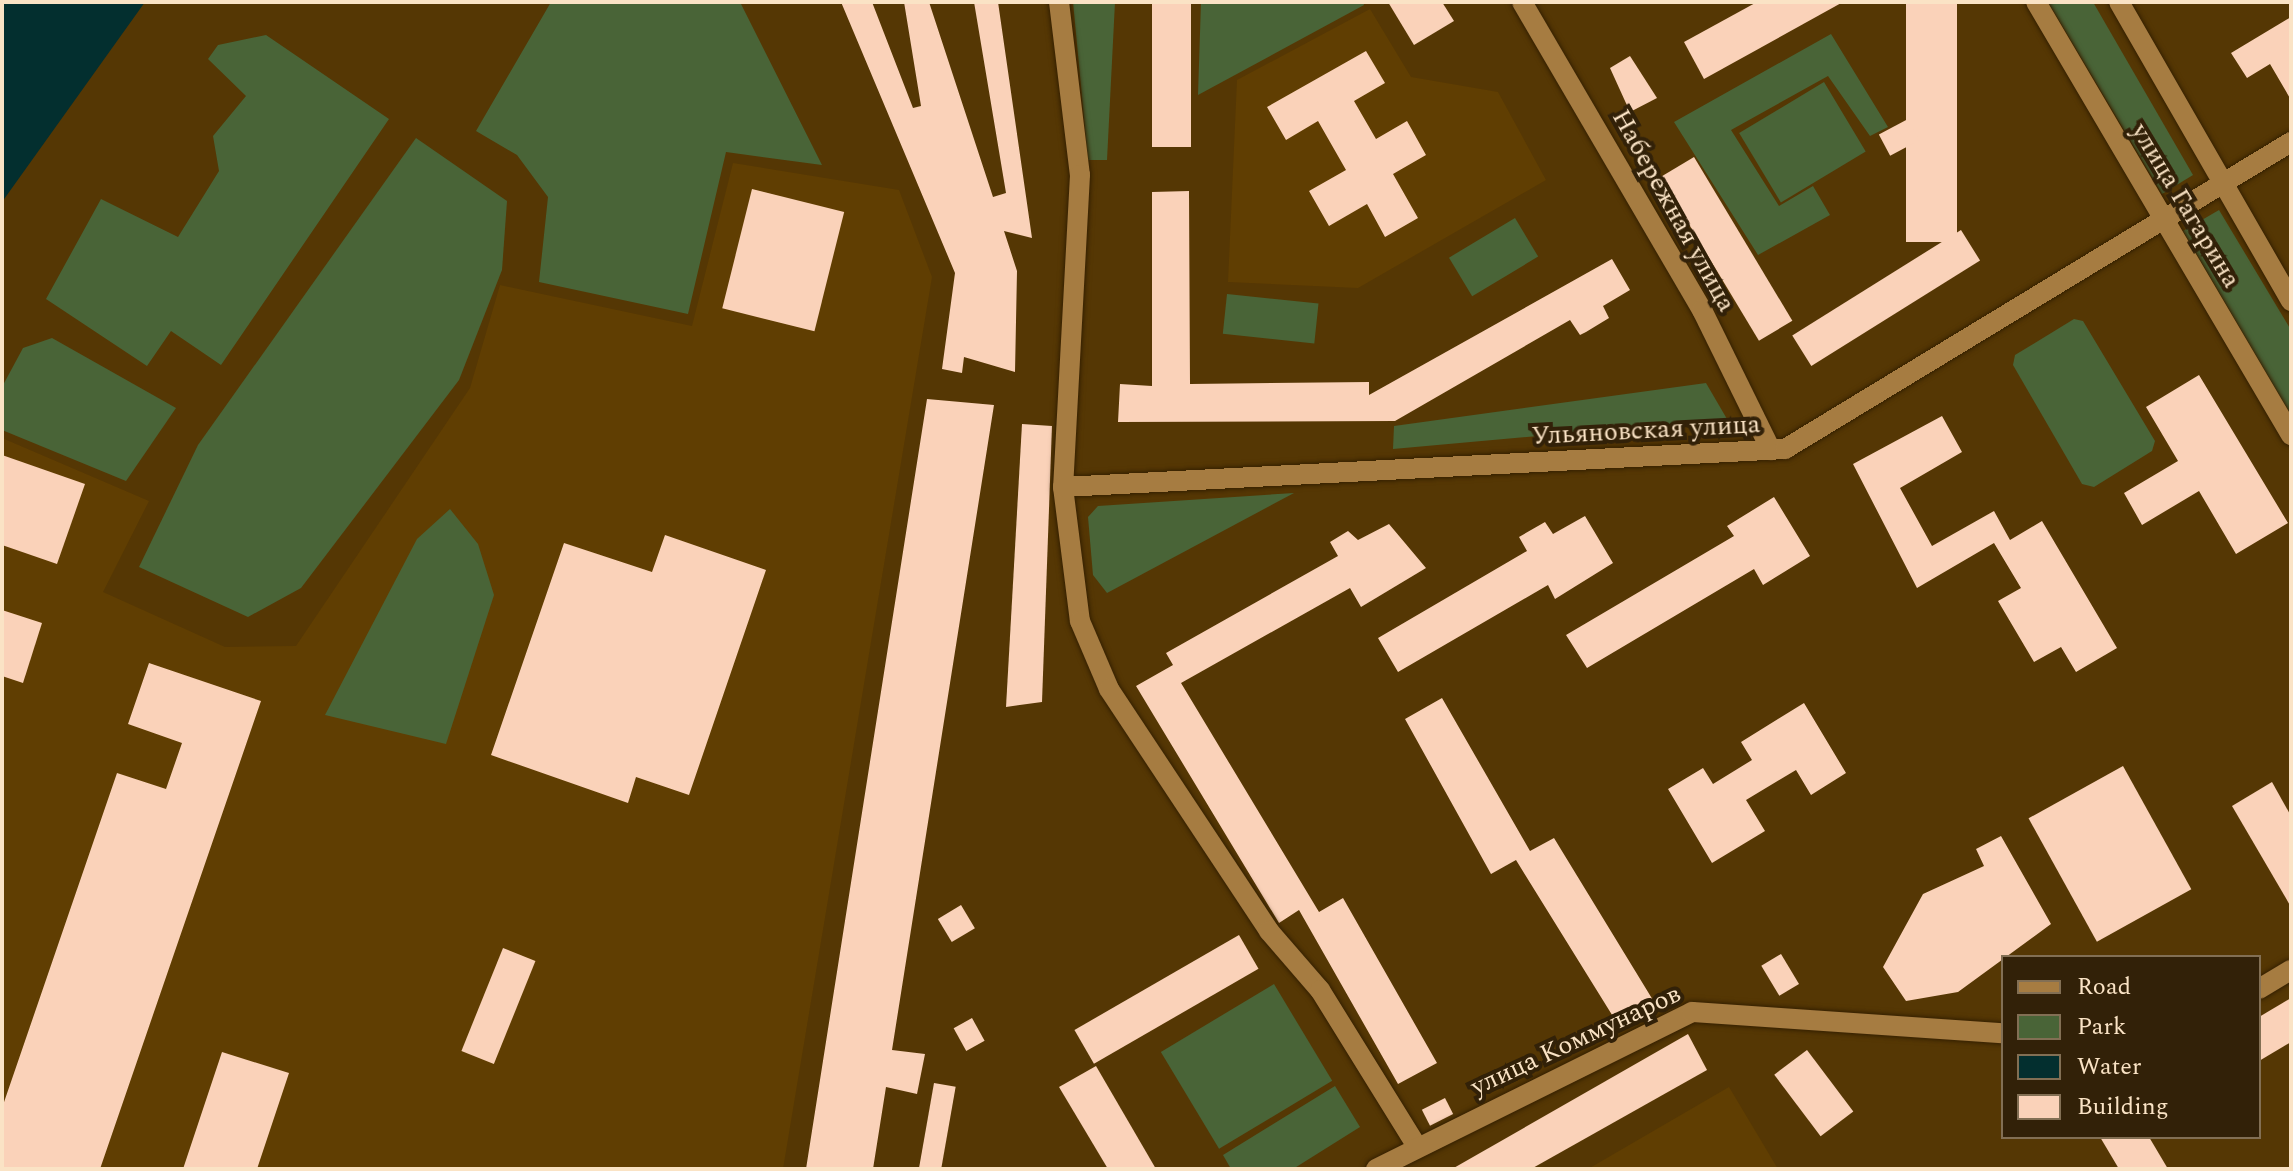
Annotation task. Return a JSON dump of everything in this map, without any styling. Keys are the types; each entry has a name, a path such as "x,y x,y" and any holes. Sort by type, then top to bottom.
{"street":[{"path":"1059,2 1080,175 1063,487 1080,621 1109,689 1269,931 1320,990 1416,1145"},
{"name":"Набережная улица","path":"1522,2 1702,310 1771,450"},
{"name":"улица Гагарина","path":"2036,2 2291,435"},
{"name":"улица Гагарина","path":"2119,2 2291,301"},
{"name":"Ульяновская улица","path":"1063,487 1785,449 2291,142"},
{"path":"2261,988 2291,970"},
{"name":"улица Коммунаров","path":"1376,1169 1416,1145 1692,1012 2001,1033"}],"shaded area":[{"path":"1370,9 1411,77 1498,92 1546,180 1358,288 1228,282 1237,80"},
{"path":"733,163 899,190 932,277 783,1169 2,1169 2,438 149,501 103,592 225,647 296,646 470,388 500,285 692,326"},
{"path":"1729,1087 1778,1169 1588,1169"}],"green space":[{"path":"551,2 740,2 822,165 726,152 688,314 539,282 548,197 517,155 476,131"},
{"path":"1073,2 1115,2 1107,160 1088,160"},
{"path":"1201,2 1363,2 1364,5 1198,95"},
{"path":"2048,2 2093,2 2193,175 2162,194"},
{"path":"1831,34 1888,127 1870,136 1828,76 1731,130 1779,206 1813,186 1830,215 1758,255 1674,122"},
{"path":"266,35 389,119 221,365 171,331 147,366 46,299 101,199 178,237 219,171 213,136 246,96 208,59 218,45"},
{"path":"1824,82 1866,151 1781,202 1739,133"},
{"path":"416,138 507,201 502,270 459,380 301,588 248,617 139,567 198,445"},
{"path":"2219,210 2291,330 2291,415 2183,231"},
{"path":"1515,218 1538,257 1472,296 1449,258"},
{"path":"1227,294 1318,304 1314,343 1223,334"},
{"path":"2074,319 2083,321 2155,441 2152,451 2094,487 2082,484 2013,365 2015,355"},
{"path":"52,338 176,408 126,481 2,430 2,387 23,348"},
{"path":"1706,383 1727,419 1393,449 1394,426"},
{"path":"1294,493 1107,593 1093,575 1088,517 1098,506"},
{"path":"450,509 478,544 494,595 446,744 325,715 417,539"},
{"path":"1274,984 1332,1081 1219,1149 1161,1052"},
{"path":"1335,1086 1360,1127 1293,1169 1231,1169 1223,1155"}],"water":[{"path":"2,2 145,2 2,202"}],"building":[{"path":"841,2 872,2 913,108 921,106 904,2 929,2 993,197 1006,193 974,2 998,2 1032,238 1004,231 1017,271 1015,372 964,357 962,373 942,369 955,273"},
{"path":"1152,2 1191,2 1191,147 1152,147"},
{"path":"1388,2 1442,2 1454,21 1414,45"},
{"path":"1757,2 1843,2 1704,79 1684,42"},
{"path":"1906,2 1957,2 1957,242 1906,242"},
{"path":"2291,17 2291,100 2270,64 2247,78 2231,53"},
{"path":"1366,51 1385,83 1354,101 1376,139 1407,121 1426,155 1393,174 1418,218 1385,237 1367,204 1329,226 1309,191 1346,170 1318,121 1286,140 1267,107"},
{"path":"1630,56 1657,98 1630,112 1610,68"},
{"path":"1908,119 1919,140 1890,156 1879,134"},
{"path":"1694,157 1792,321 1759,341 1661,177"},
{"path":"752,189 844,212 814,331 722,308"},
{"path":"1189,191 1190,384 1369,382 1369,395 1612,259 1630,290 1603,306 1609,318 1586,332 1580,335 1570,320 1395,421 1118,422 1120,384 1152,386 1152,192"},
{"path":"1961,230 1980,261 1811,366 1792,335"},
{"path":"2199,375 2288,523 2236,554 2199,491 2142,525 2124,493 2178,461 2146,407"},
{"path":"927,399 994,405 892,1050 925,1054 917,1094 886,1087 873,1169 806,1169"},
{"path":"1942,416 1962,452 1900,488 1932,546 1994,511 2010,540 2042,521 2117,648 2076,672 2061,647 2034,662 1998,601 2021,588 1994,543 1917,588 1853,464"},
{"path":"1022,424 1052,426 1042,702 1006,707"},
{"path":"2,455 85,484 57,564 2,545"},
{"path":"1774,497 1810,556 1763,585 1754,569 1587,668 1566,635 1734,536 1727,526"},
{"path":"1585,516 1613,563 1555,599 1548,585 1398,672 1378,638 1527,551 1519,537 1545,522 1553,534"},
{"path":"1389,524 1426,568 1361,607 1350,588 1181,683 1319,912 1343,898 1437,1063 1398,1084 1299,910 1279,923 1136,686 1173,665 1166,653 1338,556 1330,542 1348,531 1358,540"},
{"path":"665,535 766,570 689,795 636,777 628,803 491,755 564,543 652,572"},
{"path":"2,610 42,623 23,683 2,676"},
{"path":"149,663 261,701 100,1169 2,1169 2,1108 117,773 166,789 182,743 128,724"},
{"path":"1442,698 1530,851 1554,838 1659,1010 1622,1031 1516,860 1491,874 1405,719"},
{"path":"1804,703 1846,773 1811,795 1796,770 1746,800 1765,831 1712,863 1668,789 1703,768 1713,784 1752,760 1741,742"},
{"path":"2123,766 2191,889 2097,942 2029,818"},
{"path":"2272,782 2291,816 2291,907 2232,806"},
{"path":"2001,836 2051,924 2009,955 2001,955 2001,961 1958,992 1906,1001 1883,967 1923,894 1984,866 1976,849"},
{"path":"961,905 975,928 952,942 938,919"},
{"path":"1239,935 1258,969 1094,1064 1074,1030"},
{"path":"503,948 535,961 494,1064 461,1051"},
{"path":"1781,954 1799,984 1779,996 1761,966"},
{"path":"2291,998 2291,1042 2261,1060 2261,1016"},
{"path":"972,1018 985,1041 966,1051 954,1028"},
{"path":"1688,1034 1707,1070 1531,1169 1452,1169"},
{"path":"1807,1050 1853,1111 1821,1136 1774,1075"},
{"path":"222,1052 289,1073 257,1169 183,1169"},
{"path":"1096,1066 1156,1169 1108,1169 1059,1087"},
{"path":"934,1083 956,1087 941,1169 919,1169"},
{"path":"1445,1098 1453,1114 1430,1126 1422,1110"},
{"path":"2101,1139 2150,1139 2168,1169 2119,1169"}]}
